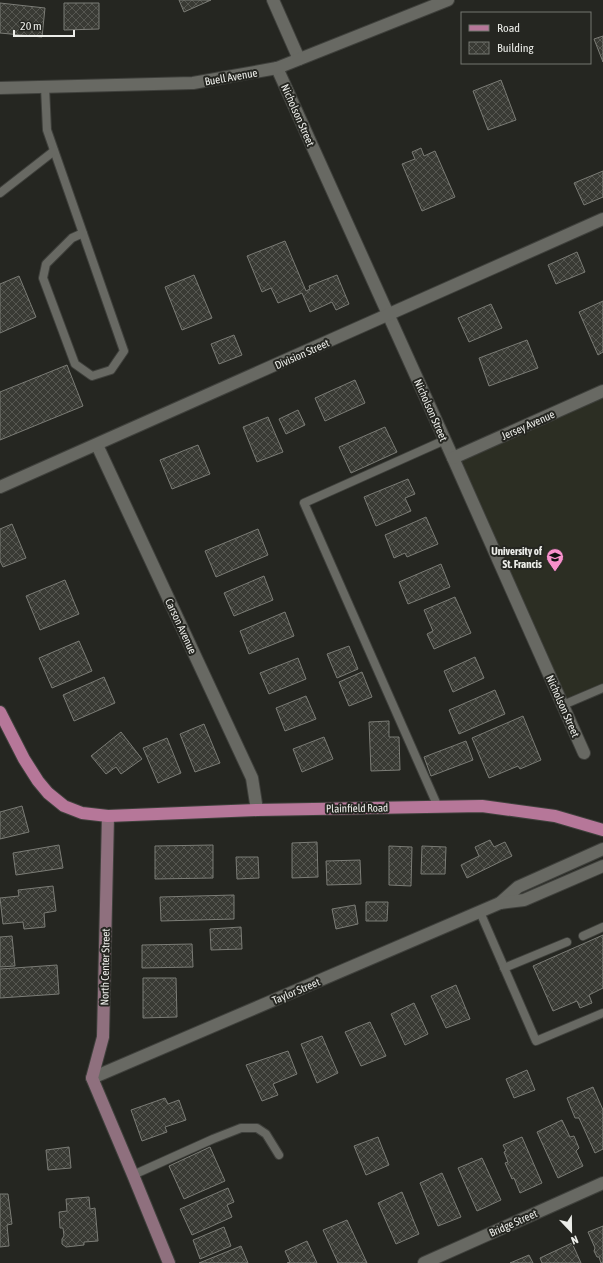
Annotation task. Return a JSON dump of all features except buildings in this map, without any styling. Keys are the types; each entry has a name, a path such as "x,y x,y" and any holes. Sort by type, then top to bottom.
{"main road":[{"path":"0,712 24,759 38,781 48,793 64,806 82,813 108,816"},
{"name":"Plainfield Road","path":"108,816 257,810 482,806 555,816 603,830"}],"street":[{"path":"273,0 299,59"},
{"name":"Buell Avenue","path":"0,88 194,83 277,68 448,0"},
{"name":"Nicholson Street","path":"277,68 584,753"},
{"name":"Division Street","path":"0,488 603,219"},
{"name":"Jersey Avenue","path":"453,458 603,391"},
{"name":"Carson Avenue","path":"97,445 252,778 257,810"},
{"name":"North Center Street","path":"92,1078 103,1037 108,816"},
{"name":"Taylor Street","path":"500,903 518,887 603,849"},
{"name":"Taylor Street","path":"92,1078 500,903 524,900 603,866"},
{"path":"92,1078 169,1263"},
{"name":"Bridge Street","path":"424,1263 602,1185"}],"lane":[{"path":"45,87 47,130 54,151 83,233 124,351 111,370 92,376 75,364 43,278 46,264 72,238 83,233"},
{"path":"0,193 54,151"},
{"path":"438,807 304,503 445,440"},
{"path":"563,706 603,688"},
{"path":"480,912 536,1041 603,1013"},
{"path":"583,936 603,927"},
{"path":"504,968 568,942"},
{"path":"133,1176 213,1139 241,1128 257,1128 266,1134 278,1155"}],"shaded area":[{"name":"University of St. Francis","path":"603,397 603,683 564,700 456,462"}],"place":[{"name":"University of St. Francis","path":"555,572"}]}
